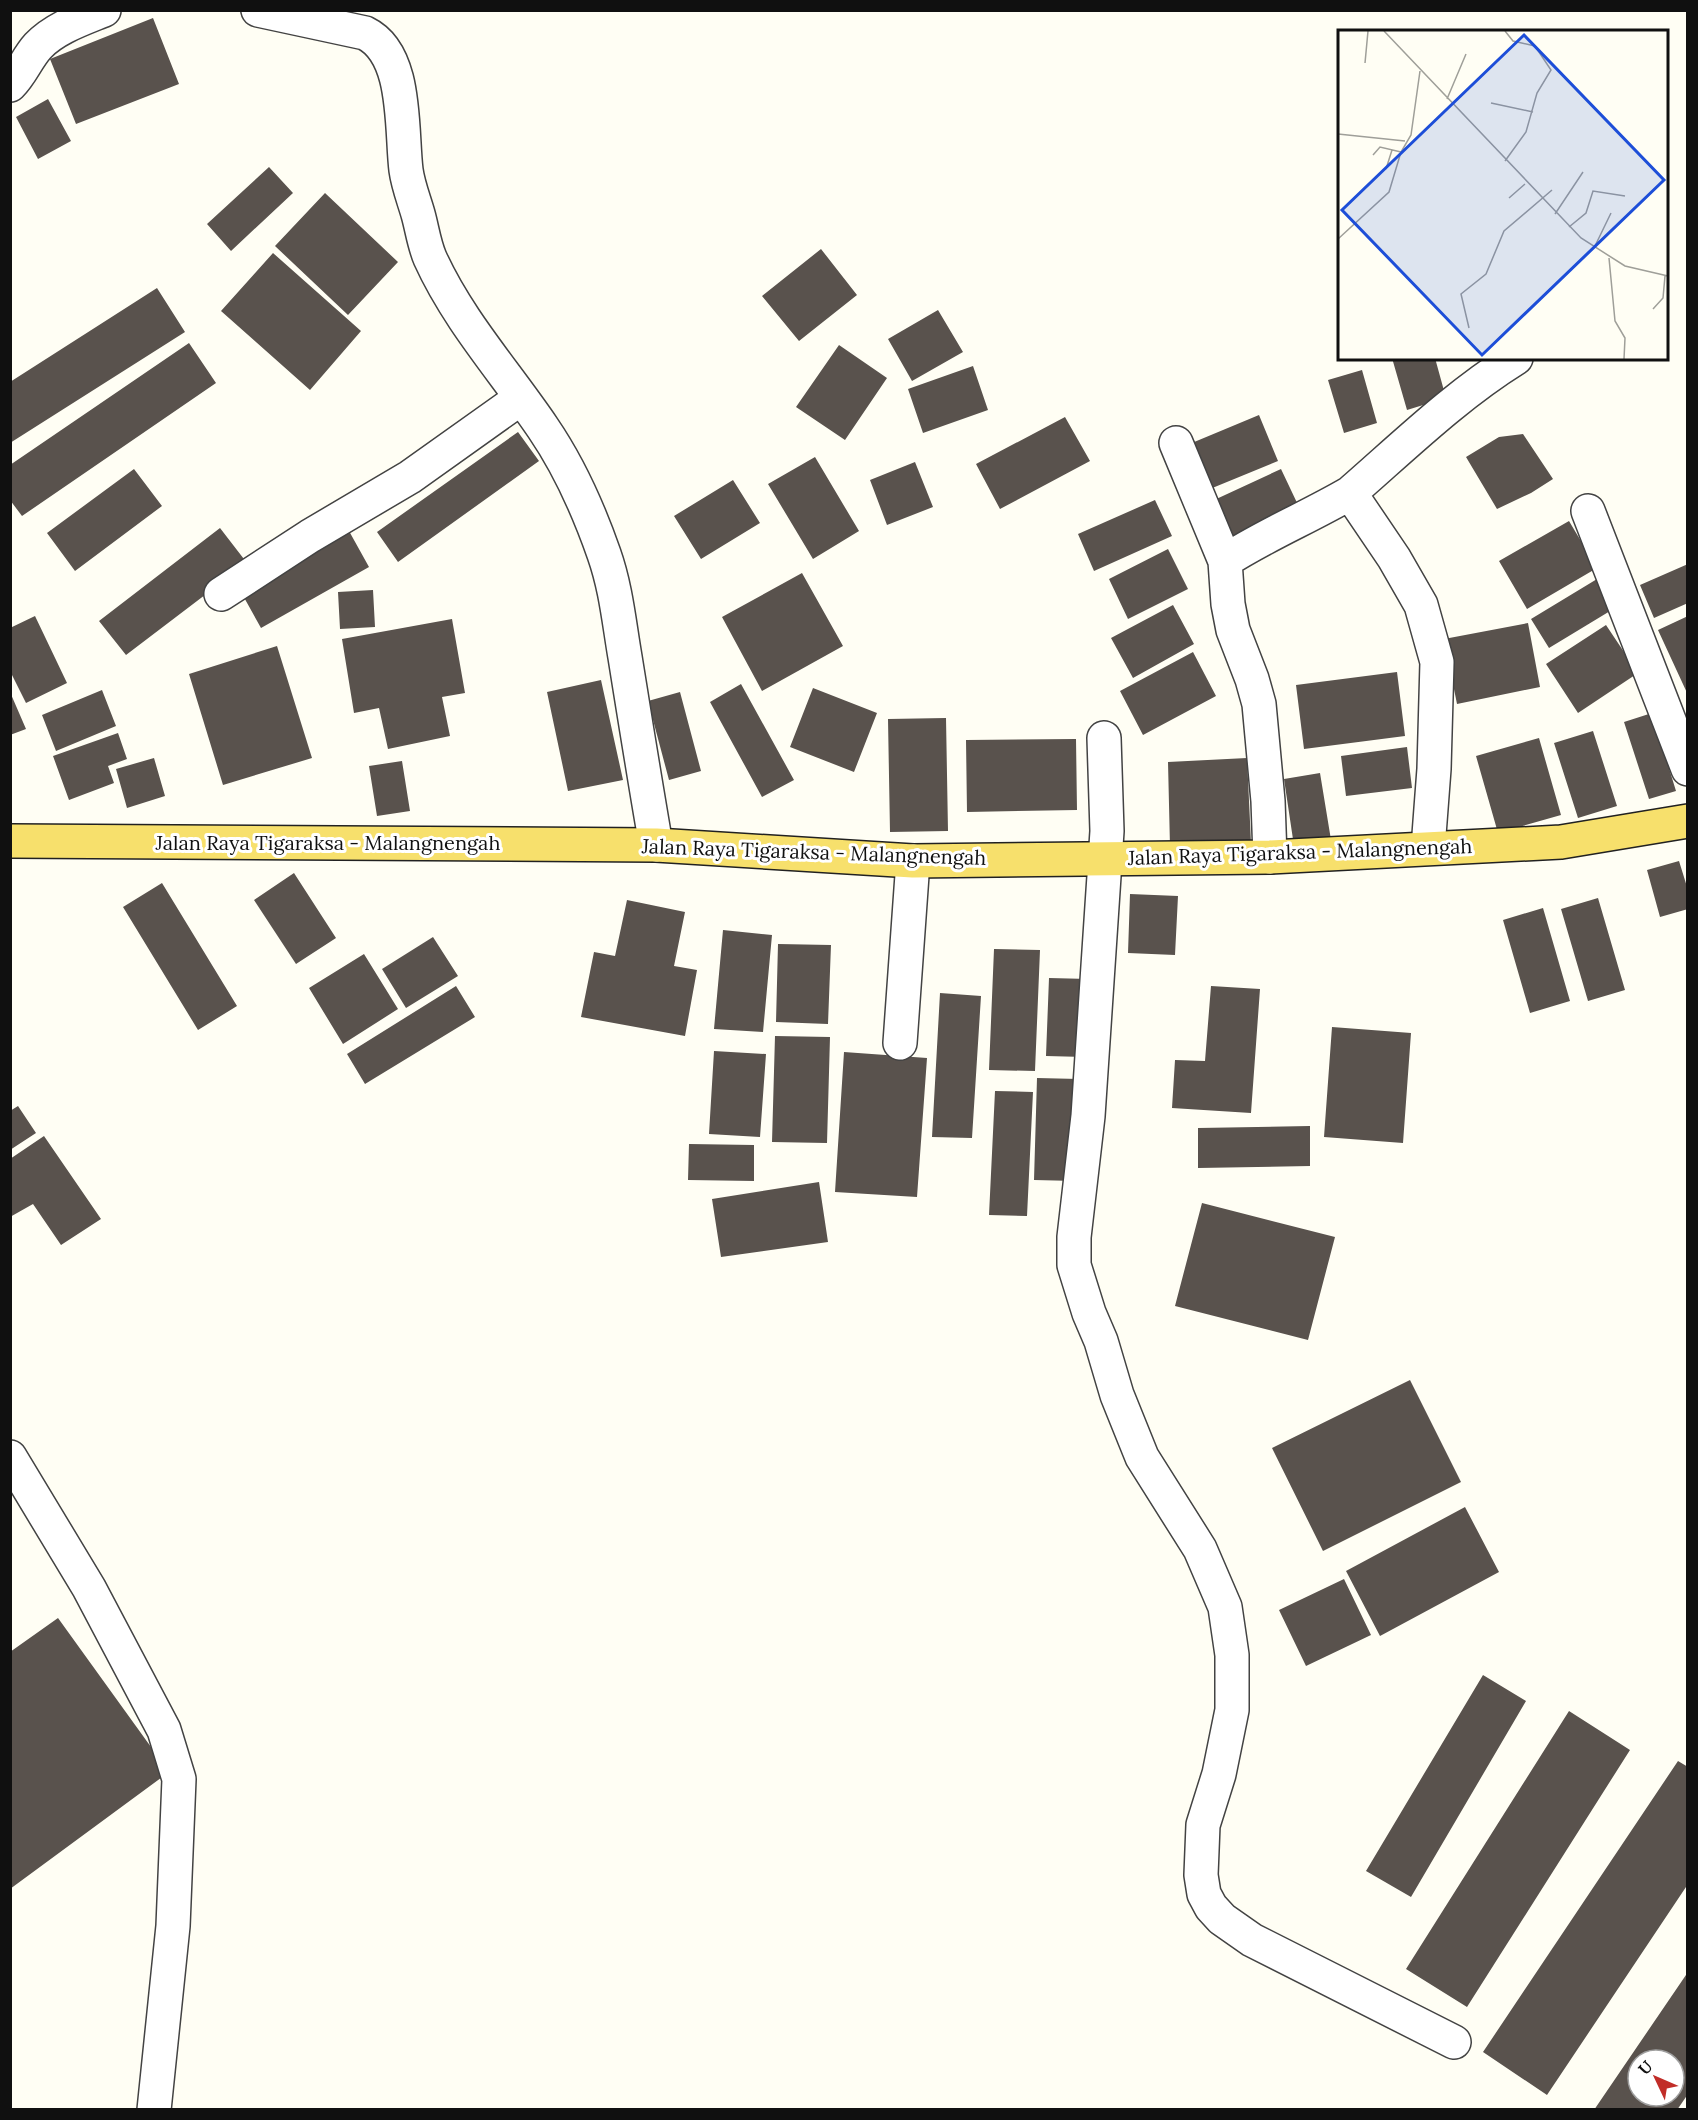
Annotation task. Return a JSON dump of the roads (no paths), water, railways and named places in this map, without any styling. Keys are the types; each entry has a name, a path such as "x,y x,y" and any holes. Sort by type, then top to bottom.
{"main road":[{"name":"Jalan Raya Tigaraksa - Malangnengah","path":"10,841 656,845 913,861 1105,859 1270,857 1561,842 1688,821"}],"street":[{"path":"10,85 21,74 38,46 52,35 104,10"},
{"path":"258,10 365,33 373,37 385,51 395,72 399,92 406,173 429,256 451,297 478,339 544,430 568,472 604,554 614,585 656,845"},
{"path":"1225,561 1252,544 1350,493 1456,401 1486,377 1513,360"},
{"path":"221,594 310,536 410,477 521,398"},
{"path":"1176,443 1225,561 1228,604 1233,630 1259,704 1266,770 1270,857"},
{"path":"1350,493 1394,558 1421,605 1437,662 1434,770 1428,848"},
{"path":"1588,511 1688,769"},
{"path":"1104,738 1107,812 1105,859 1085,1160 1074,1237 1074,1265 1086,1305 1101,1341 1116,1395 1142,1457 1200,1549 1218,1589 1229,1623 1233,1683 1232,1710 1219,1774 1203,1825 1201,1875 1204,1894 1211,1907 1222,1919 1252,1940 1454,2042"},
{"path":"900,1043 913,861"},
{"path":"10,1457 95,1598 164,1730 179,1779 173,1926 154,2109"}]}
